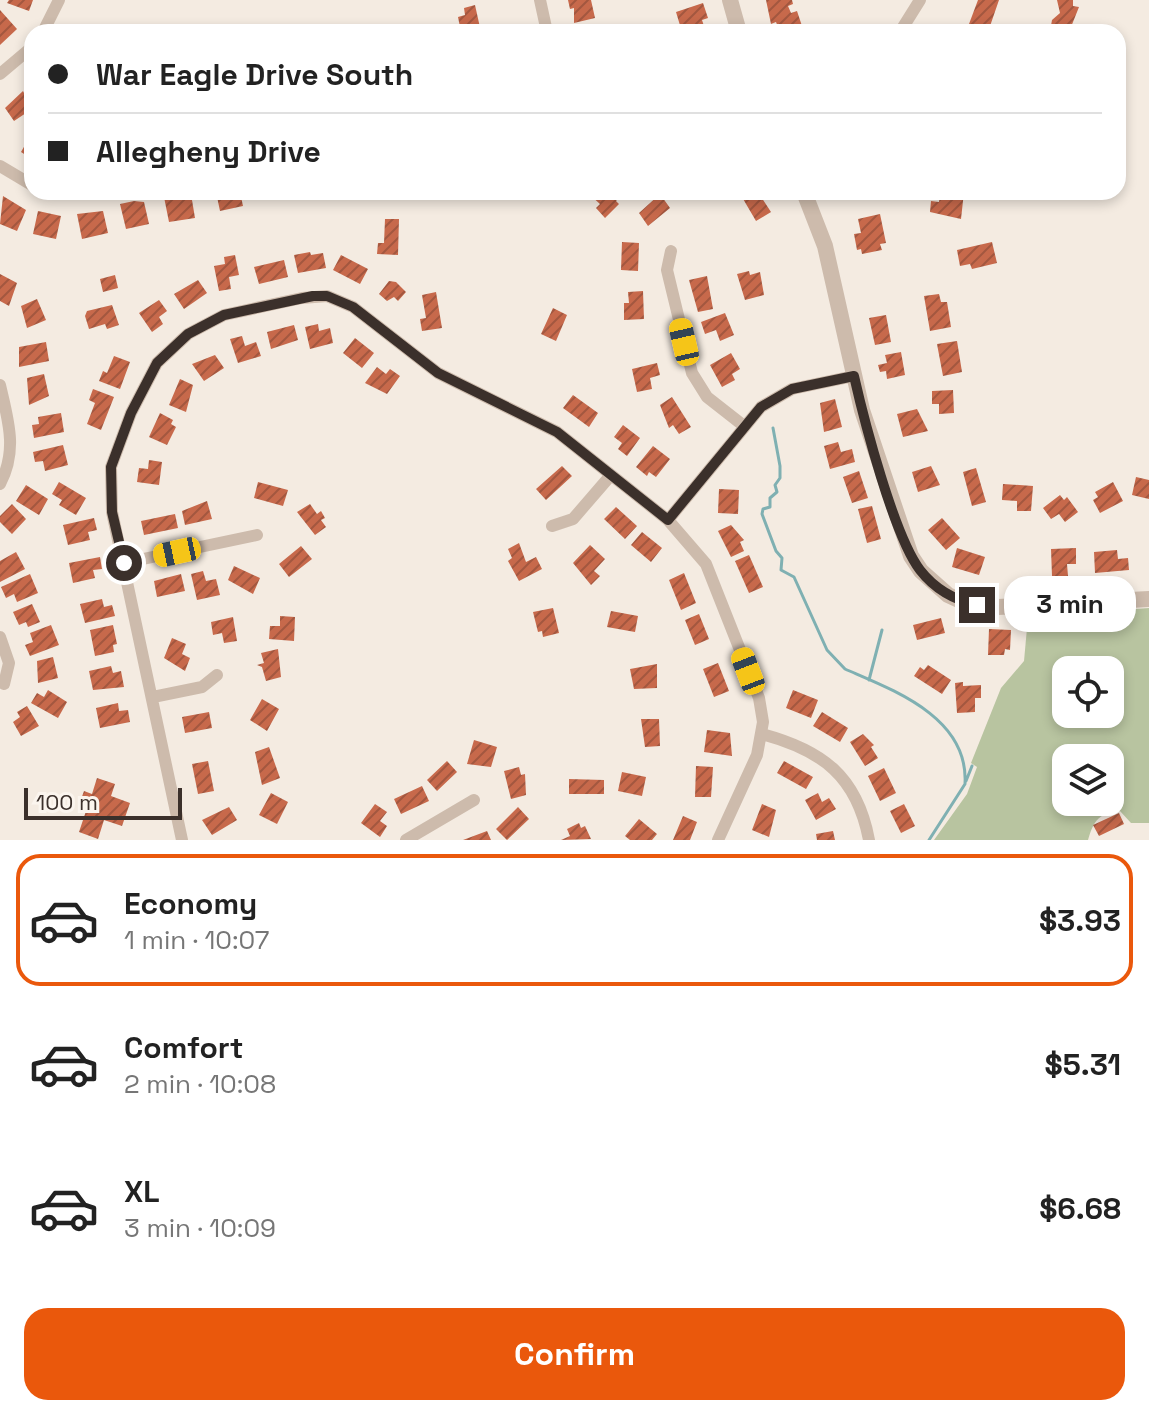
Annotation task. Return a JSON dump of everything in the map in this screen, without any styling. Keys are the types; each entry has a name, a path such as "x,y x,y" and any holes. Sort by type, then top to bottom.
{"street":[{"path":"47,24 59,0"},
{"path":"540,0 545,24"},
{"path":"730,0 737,24"},
{"path":"905,24 920,0"},
{"path":"0,74 24,54"},
{"path":"0,166 24,180"},
{"path":"807,200 825,246 854,376 905,540 921,571 935,585 961,601 998,607 1149,599"},
{"path":"671,251 667,270 692,373 707,397 744,426"},
{"path":"182,840 112,512 111,467 145,382 157,363 188,334 239,311 327,296 353,307 438,373 557,432 668,520 697,551 713,576 759,699 762,734 757,755 718,840"},
{"path":"668,520 744,426 778,395 811,383 854,376"},
{"path":"0,385 12,439 8,468 0,484"},
{"path":"552,526 573,519 611,475"},
{"path":"124,563 257,535"},
{"path":"0,637 9,663 4,684"},
{"path":"153,697 202,687 217,675"},
{"path":"762,734 806,748 833,767 856,798 869,840"},
{"path":"406,840 474,800"}],"green space":[{"path":"1149,608 1149,823 1131,823 1124,815 1124,744 1052,744 1052,816 1103,816 1098,819 1088,840 934,840 967,794 977,767 971,763 1001,688 1024,661 1028,617"}],"building":[{"path":"9,0 33,0 29,11 7,3"},
{"path":"568,0 591,0 595,18 574,23 574,8 570,9"},
{"path":"766,0 792,0 793,4 788,6 791,13 797,11 801,24 771,24"},
{"path":"978,0 999,0 991,24 969,24"},
{"path":"1057,0 1073,0 1073,6 1079,7 1072,24 1051,24 1060,13"},
{"path":"703,3 708,18 702,20 703,24 680,24 676,12"},
{"path":"475,5 479,24 459,24 458,17 465,15 464,8"},
{"path":"0,10 17,29 0,45"},
{"path":"23,91 24,114 14,121 5,108"},
{"path":"3,196 26,210 17,231 0,224"},
{"path":"165,200 192,200 195,218 169,222"},
{"path":"218,200 242,200 243,206 220,211"},
{"path":"596,200 617,200 619,204 605,218 596,208 600,204"},
{"path":"653,200 664,200 670,208 648,226 639,213"},
{"path":"744,200 763,200 771,212 756,221"},
{"path":"963,200 961,219 930,212 931,201"},
{"path":"144,202 149,224 126,229 120,204"},
{"path":"38,211 61,216 56,239 33,234"},
{"path":"103,211 108,233 82,239 77,214"},
{"path":"880,214 886,243 880,244 882,250 862,254 861,249 857,250 854,234 861,233 858,219"},
{"path":"385,219 399,219 398,255 377,254 378,243 384,243"},
{"path":"622,242 639,243 638,271 621,270"},
{"path":"992,242 997,263 972,269 970,264 960,266 957,250"},
{"path":"310,252 311,255 323,253 326,268 298,273 294,255"},
{"path":"235,255 239,275 229,277 231,289 219,291 214,266 225,264 224,257"},
{"path":"341,255 368,269 360,284 333,270"},
{"path":"284,260 288,277 259,284 254,267"},
{"path":"749,271 750,275 760,272 764,295 745,300 737,274"},
{"path":"0,274 17,283 9,306 0,301"},
{"path":"115,275 118,288 103,292 100,279"},
{"path":"707,276 713,309 698,312 689,280"},
{"path":"198,280 207,293 184,309 174,294"},
{"path":"389,281 396,282 406,292 398,301 394,297 387,301 379,294"},
{"path":"643,291 644,319 624,320 624,303 629,303 628,292"},
{"path":"436,292 442,328 422,331 420,319 426,318 422,295"},
{"path":"939,294 941,302 947,302 951,327 930,331 924,296"},
{"path":"37,299 46,320 27,328 21,306"},
{"path":"159,300 167,311 159,317 163,324 152,332 139,313"},
{"path":"112,305 119,325 107,329 105,324 89,329 85,316 87,311"},
{"path":"553,308 567,315 556,341 541,334"},
{"path":"725,313 734,335 720,341 716,330 705,334 701,322"},
{"path":"886,315 891,342 875,345 869,318"},
{"path":"318,324 319,331 330,328 333,343 310,349 305,327"},
{"path":"294,325 298,340 271,349 267,332"},
{"path":"242,336 245,346 256,342 261,356 238,363 230,339"},
{"path":"355,338 374,353 362,368 343,353"},
{"path":"957,341 962,372 943,376 937,344"},
{"path":"46,342 49,361 19,367 19,347"},
{"path":"901,352 905,375 887,379 886,371 880,372 878,365 887,363 885,355"},
{"path":"731,353 740,369 732,374 735,380 722,387 710,365"},
{"path":"215,355 224,368 204,381 192,364"},
{"path":"114,356 130,362 120,389 99,381 103,371 107,373"},
{"path":"657,363 660,375 650,378 652,389 637,392 632,369"},
{"path":"377,367 386,374 390,369 400,376 387,394 365,383"},
{"path":"44,374 49,396 29,405 27,378"},
{"path":"180,379 193,385 186,412 169,405"},
{"path":"93,389 114,397 101,430 87,424 95,403 89,400"},
{"path":"953,390 954,413 939,414 939,404 932,404 932,391"},
{"path":"573,395 598,413 589,427 563,408"},
{"path":"672,397 691,427 679,434 673,425 669,428 660,405"},
{"path":"835,399 842,427 824,432 820,403"},
{"path":"917,409 928,431 903,437 897,414"},
{"path":"61,413 64,432 34,438 32,425 39,424 38,417"},
{"path":"160,413 173,420 171,424 176,427 167,445 149,437"},
{"path":"623,425 640,438 627,456 618,449 622,443 614,437"},
{"path":"838,442 841,452 852,449 855,462 830,469 824,446"},
{"path":"63,445 68,465 45,471 43,461 35,462 33,452"},
{"path":"653,446 670,459 656,477 649,472 647,476 636,467"},
{"path":"149,460 162,462 159,485 137,482 139,468 148,469"},
{"path":"562,466 572,476 546,500 536,489"},
{"path":"931,466 940,485 918,492 912,472"},
{"path":"976,468 986,502 972,506 963,472"},
{"path":"859,471 868,498 852,503 843,477"},
{"path":"1136,477 1149,480 1149,499 1132,495"},
{"path":"59,482 86,498 76,515 59,505 62,500 52,494"},
{"path":"258,482 288,490 283,506 254,498"},
{"path":"1113,482 1123,501 1100,513 1093,500 1098,497 1095,492"},
{"path":"1003,484 1033,486 1031,511 1017,511 1017,501 1002,500"},
{"path":"26,485 48,499 39,515 16,501"},
{"path":"719,489 739,490 738,514 718,513"},
{"path":"1060,495 1064,500 1067,497 1078,512 1065,522 1059,514 1051,519 1043,508"},
{"path":"207,501 212,519 185,525 182,511"},
{"path":"12,504 26,519 12,534 0,522 0,516"},
{"path":"310,504 317,514 321,511 325,518 321,520 326,527 315,535 297,512"},
{"path":"872,506 881,539 867,543 858,509"},
{"path":"616,507 637,526 625,539 604,519"},
{"path":"175,514 178,528 144,535 141,521"},
{"path":"94,518 97,530 88,532 90,540 68,545 63,525"},
{"path":"942,518 960,538 946,550 928,530"},
{"path":"731,525 744,540 740,542 744,551 731,557 718,531"},
{"path":"642,532 662,548 651,562 631,545"},
{"path":"519,543 526,562 536,557 542,569 519,581 508,561 512,558 508,549"},
{"path":"590,545 605,559 594,571 600,576 591,585 573,563"},
{"path":"301,546 312,559 289,577 279,564"},
{"path":"957,548 985,557 979,575 952,567"},
{"path":"1076,548 1076,564 1067,564 1068,576 1052,576 1051,549"},
{"path":"1117,550 1118,559 1128,558 1129,570 1095,573 1094,552"},
{"path":"16,552 25,569 0,582 0,561"},
{"path":"749,555 763,587 749,593 735,561"},
{"path":"100,557 102,569 93,570 95,578 73,583 69,563"},
{"path":"234,566 260,578 253,594 228,580"},
{"path":"203,571 206,581 216,579 220,595 197,600 191,574"},
{"path":"684,573 696,603 681,610 669,580"},
{"path":"30,574 38,593 17,602 14,594 6,598 1,587"},
{"path":"181,574 185,591 157,597 154,581"},
{"path":"102,599 104,607 112,605 115,616 85,623 80,604"},
{"path":"32,604 40,622 28,627 26,622 19,625 13,612"},
{"path":"553,608 559,633 543,637 542,631 538,632 533,612"},
{"path":"611,611 638,616 635,632 607,627"},
{"path":"699,614 709,639 695,645 685,620"},
{"path":"280,616 295,617 294,641 269,639 270,626 280,626"},
{"path":"233,617 237,641 224,643 222,633 213,635 211,622"},
{"path":"941,618 945,633 917,640 913,625"},
{"path":"51,625 59,645 30,656 25,645 33,642 30,633"},
{"path":"113,625 117,644 113,645 114,652 95,656 90,630"},
{"path":"989,629 1011,630 1010,650 1005,649 1004,655 988,655"},
{"path":"172,638 186,644 182,654 190,658 185,671 164,658"},
{"path":"278,649 281,677 266,681 262,667 257,665 264,663 261,653"},
{"path":"53,657 58,678 38,683 37,661"},
{"path":"718,663 729,691 714,697 703,669"},
{"path":"657,664 657,688 634,689 630,669"},
{"path":"928,665 951,680 942,694 914,676 920,667 924,670"},
{"path":"111,666 113,673 121,671 124,687 93,690 89,671"},
{"path":"963,682 963,686 981,685 981,698 975,698 975,712 957,713 955,683"},
{"path":"48,690 67,702 58,718 31,703 37,693 44,697"},
{"path":"793,690 818,700 811,718 786,708"},
{"path":"262,699 279,709 267,731 250,720"},
{"path":"118,703 119,711 128,710 130,722 100,728 96,708"},
{"path":"27,706 39,726 21,736 13,722 20,717 17,712"},
{"path":"209,712 212,728 185,733 182,717"},
{"path":"822,712 848,728 840,742 813,726"},
{"path":"641,719 659,719 660,746 645,747"},
{"path":"707,730 730,733 732,756 704,752"},
{"path":"863,734 874,745 871,747 878,758 865,766 850,742"},
{"path":"474,740 497,747 491,767 467,764"},
{"path":"269,747 280,778 262,785 255,752"},
{"path":"208,761 214,791 198,794 192,764"},
{"path":"447,761 457,772 437,791 427,780"},
{"path":"784,761 813,777 806,789 777,773"},
{"path":"696,766 713,767 711,797 695,797"},
{"path":"519,767 521,775 525,774 526,795 511,799 504,771"},
{"path":"884,768 896,793 880,801 868,776"},
{"path":"622,772 646,777 642,796 618,791"},
{"path":"97,778 115,784 111,796 130,803 122,826 104,820 98,839 79,832 86,811 78,808 84,791 92,794"},
{"path":"569,779 604,780 604,794 569,794"},
{"path":"422,786 429,801 401,814 394,799"},
{"path":"271,793 288,802 277,824 259,815"},
{"path":"818,793 822,802 829,798 836,809 816,820 805,800"},
{"path":"375,804 387,812 380,821 387,826 380,837 361,823"},
{"path":"762,804 776,810 769,837 752,830"},
{"path":"904,804 915,826 901,833 890,811"},
{"path":"229,807 237,820 212,835 202,820"},
{"path":"518,807 529,819 507,840 496,829"},
{"path":"683,816 697,822 690,840 673,840"},
{"path":"1112,816 1120,816 1124,824 1099,836 1093,825"},
{"path":"639,819 657,834 652,840 630,840 625,836"},
{"path":"579,823 581,828 585,826 591,839 561,840 570,836 567,829"},
{"path":"487,831 491,840 463,840"},
{"path":"833,831 835,840 817,840 816,834"}],"waterway":[{"path":"773,428 780,478 775,485 777,492 770,498 770,507 763,509 762,514 776,551 782,558 781,570 794,577 827,650 845,669 885,686 924,709 955,741 963,761 965,784 929,840"},
{"path":"869,680 882,630"},
{"path":"966,781 972,766"}],"route":[{"path":"124,563 112,512 111,467 131,413 157,363 188,334 224,315 302,298 327,296 353,307 438,373 557,432 668,520 761,407 792,389 854,376 862,410 911,556 921,571 948,595 977,605"}]}
